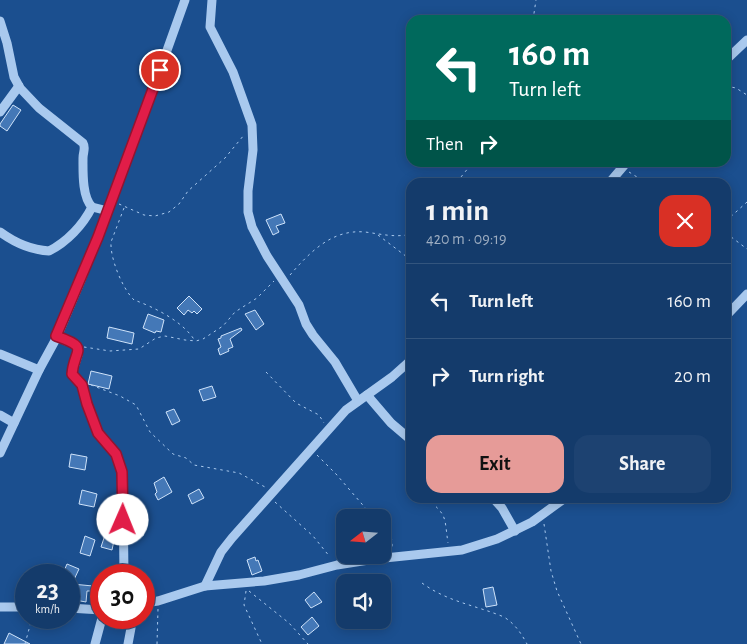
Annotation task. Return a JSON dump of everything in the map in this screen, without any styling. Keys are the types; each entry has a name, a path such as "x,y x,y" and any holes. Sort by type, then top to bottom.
{"street":[{"path":"0,453 81,280 185,0"},
{"path":"212,0 210,27 233,72 252,125 253,150 248,191 248,212 252,227 281,279 299,305 313,336 335,362 358,401"},
{"path":"0,21 14,77 20,86 39,108 84,142 85,196 92,207"},
{"path":"731,55 747,40"},
{"path":"0,112 20,86"},
{"path":"613,178 622,167"},
{"path":"92,207 110,206"},
{"path":"0,232 28,248 49,251 78,228 86,219 92,207"},
{"path":"731,311 747,294"},
{"path":"56,336 76,345 78,356 72,374 79,380 98,433 116,454 122,472 124,564"},
{"path":"0,354 38,370"},
{"path":"205,586 222,552 326,431 346,410 406,364"},
{"path":"367,395 391,423 406,436"},
{"path":"0,415 14,423"},
{"path":"498,503 514,531"},
{"path":"391,557 462,550 497,539 532,522 558,503"},
{"path":"155,601 205,586 282,578 343,564"},
{"path":"0,607 15,607"},
{"path":"95,644 99,629"},
{"path":"128,644 131,629"}],"path":[{"path":"534,15 536,0"},
{"path":"731,87 747,95"},
{"path":"110,206 124,206 144,215 155,216 169,212 179,204 198,180 225,158 252,125"},
{"path":"460,178 469,167"},
{"path":"627,167 638,178"},
{"path":"731,216 747,202"},
{"path":"124,206 111,242 116,270 134,300 148,304 181,323 196,341"},
{"path":"76,345 110,352 139,349 156,338 165,336 196,341 203,339 223,326 239,309 257,298 324,242 345,232 406,235"},
{"path":"377,234 406,256"},
{"path":"731,237 747,249"},
{"path":"266,372 296,404 319,415 324,422 326,431"},
{"path":"79,380 120,396 136,405 150,432 173,454 186,458 194,465 239,473 254,479 272,494 276,503 313,536 337,565"},
{"path":"311,449 366,509"},
{"path":"432,503 445,516 448,544 444,552"},
{"path":"543,513 553,578 581,644"},
{"path":"422,583 450,600 504,617 511,621 527,644"},
{"path":"262,644 244,605 245,588 289,623 308,644"},
{"path":"158,601 158,644"},
{"path":"25,644 29,629"}],"building":[{"path":"13,105 21,110 7,131 0,124"},
{"path":"281,214 285,223 276,226 279,232 273,235 266,220"},
{"path":"189,296 202,309 197,314 194,311 192,313 188,310 184,315 177,308"},
{"path":"255,310 264,324 256,330 245,314"},
{"path":"148,314 164,320 161,332 156,331 155,333 143,328"},
{"path":"109,327 134,333 132,344 107,338"},
{"path":"241,328 242,330 230,339 233,347 220,355 218,349 221,347 218,339"},
{"path":"91,371 112,376 109,389 88,384"},
{"path":"212,386 216,397 203,401 199,390"},
{"path":"174,409 180,421 172,425 166,412"},
{"path":"71,454 87,457 85,470 69,467"},
{"path":"164,477 172,492 158,500 155,494 157,492 154,483"},
{"path":"199,489 204,498 192,504 188,495"},
{"path":"82,490 97,494 94,507 79,504"},
{"path":"109,509 117,511 117,526 112,550 101,547 108,526 106,524"},
{"path":"137,509 147,514 140,526 145,527 143,536 134,534 135,525 137,525 130,521"},
{"path":"85,536 95,540 90,556 80,553"},
{"path":"255,557 262,571 252,575 247,560"},
{"path":"80,585 90,586 90,591 87,591 86,602 80,601"},
{"path":"493,587 497,605 486,607 483,589"},
{"path":"314,592 322,602 311,608 305,600"},
{"path":"312,617 319,626 308,635 301,627"},
{"path":"9,633 30,644 4,644"}],"route":[{"path":"123,520 122,472 116,454 98,433 82,385 72,374 78,356 78,348 68,340 56,336 98,237 160,70"}]}
